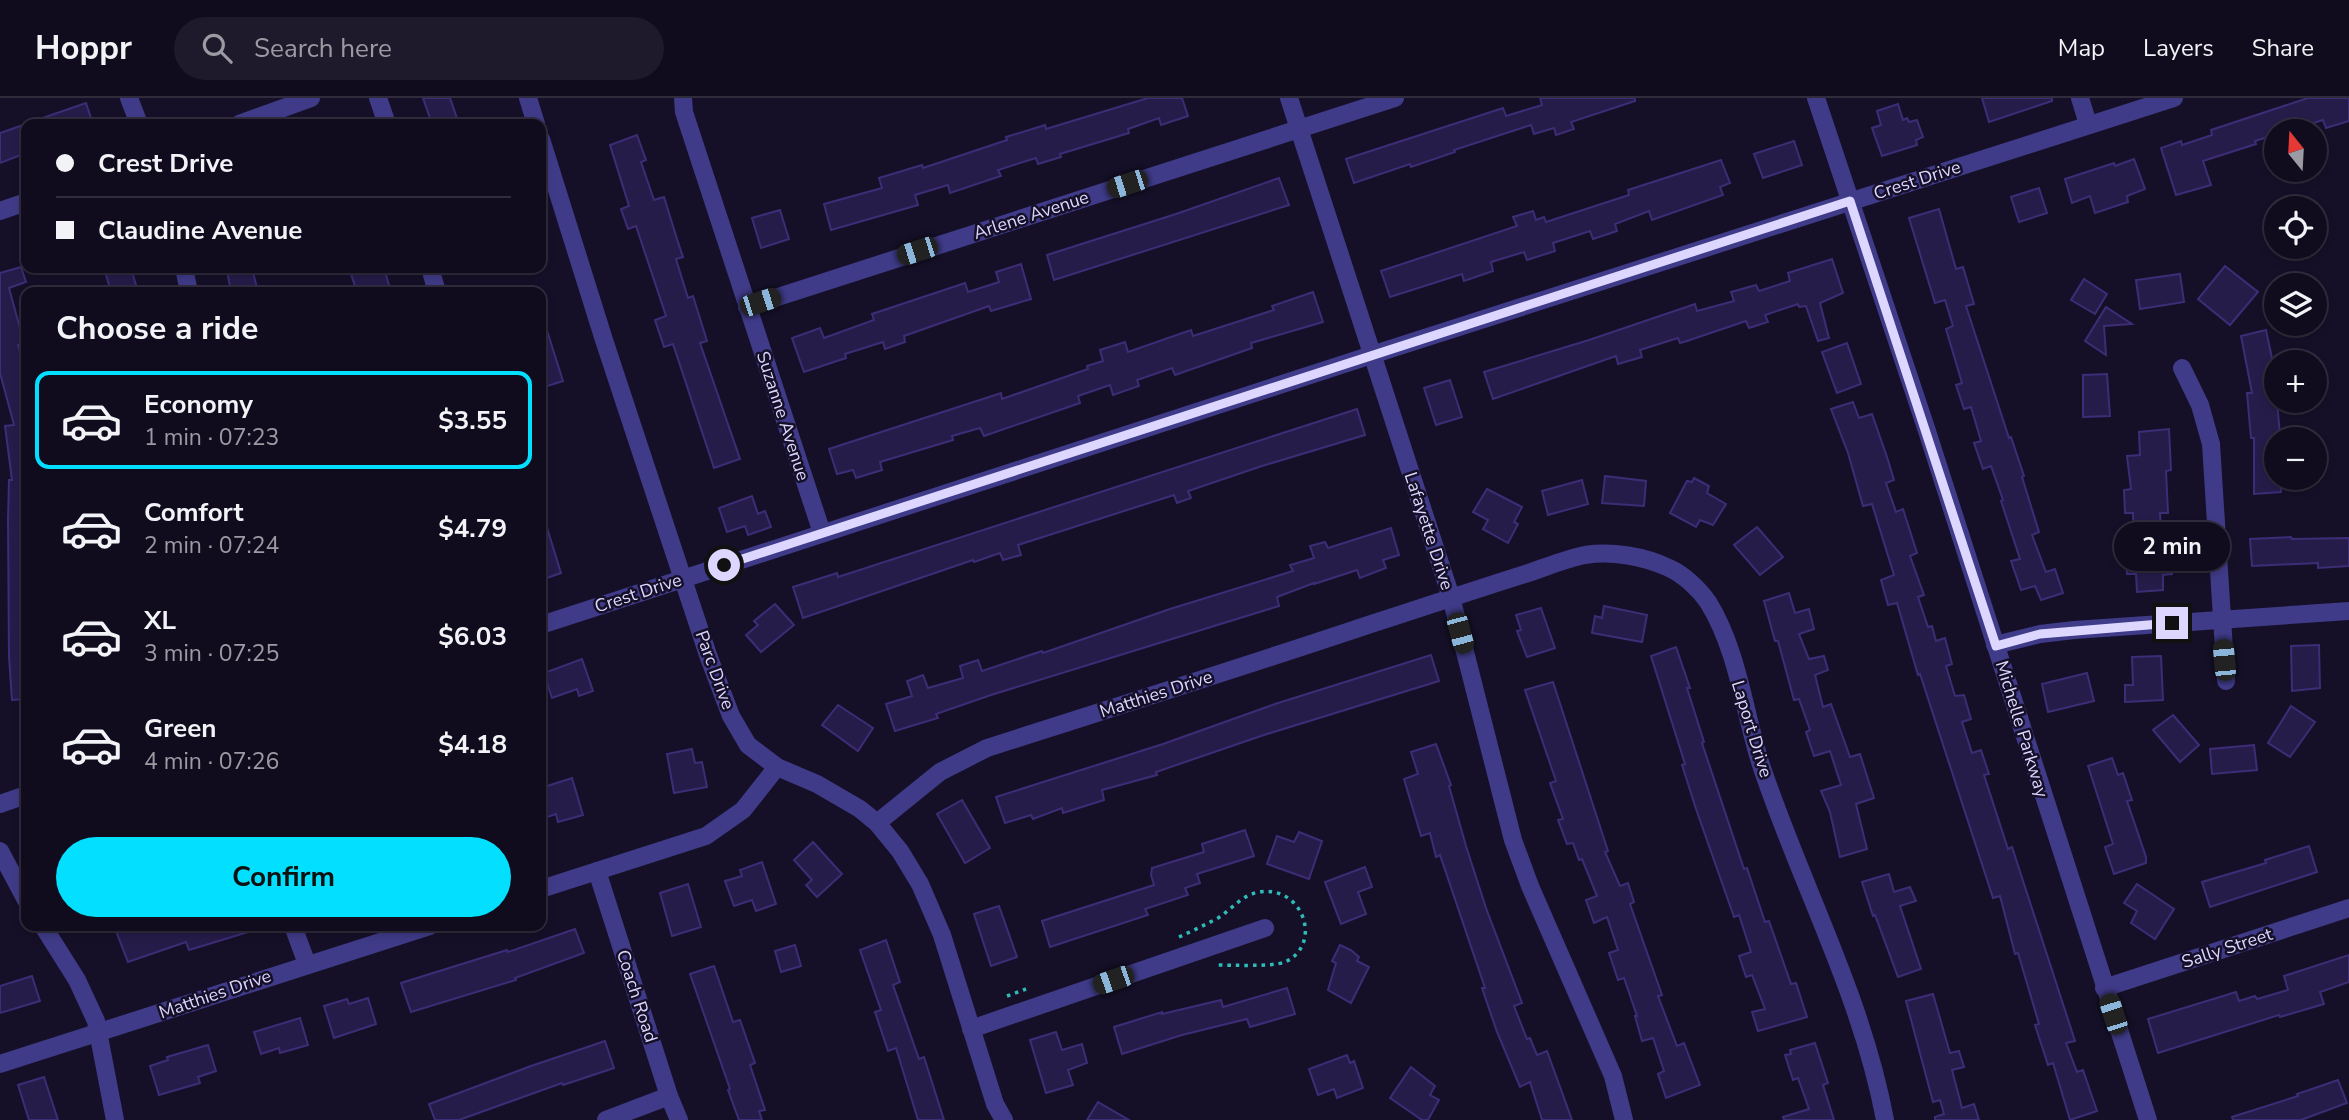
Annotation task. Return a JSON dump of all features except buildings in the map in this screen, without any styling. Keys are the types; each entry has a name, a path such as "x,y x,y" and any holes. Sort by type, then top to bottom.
{"street":[{"path":"129,98 137,119"},
{"path":"253,119 311,98"},
{"path":"378,98 385,119"},
{"path":"528,98 534,119"},
{"name":"Suzanne Avenue","path":"683,98 684,112 822,533"},
{"name":"Lafayette Drive","path":"1289,98 1451,597 1513,841 1613,1076 1624,1120"},
{"name":"Arlene Avenue","path":"747,307 1395,98"},
{"name":"Michelle Parkway","path":"1816,98 2148,1120"},
{"path":"2080,98 2088,124"},
{"name":"Crest Drive","path":"546,623 2174,98"},
{"name":"Parc Drive","path":"546,154 683,578 731,716 748,745 777,767 817,784 860,809 877,823 900,851 920,884 942,935 995,1104 1004,1120"},
{"path":"0,211 21,204"},
{"path":"2182,368 2200,405 2211,444 2226,681"},
{"name":"Laport Drive","path":"1451,597 1585,555 1624,554 1670,568 1697,589 1708,603 1727,642 1765,776 1863,1028 1879,1085 1885,1120"},
{"name":"Matthies Drive","path":"877,823 940,772 987,748 1290,652 1451,597"},
{"path":"1996,646 2040,634 2074,630 2349,611"},
{"path":"546,887 706,836 743,810 777,767"},
{"path":"0,804 21,798"},
{"path":"0,851 21,891"},
{"name":"Coach Road","path":"597,871 679,1120"},
{"name":"Sally Street","path":"2104,988 2349,908"},
{"path":"971,1029 1265,928"},
{"path":"46,931 77,980 99,1033 115,1120"},
{"path":"295,931 306,964"},
{"name":"Matthies Drive","path":"0,1064 414,931"},
{"path":"606,1120 670,1096"}],"route":[{"path":"724,565 1850,201 1996,646 2040,634 2172,623"}]}
